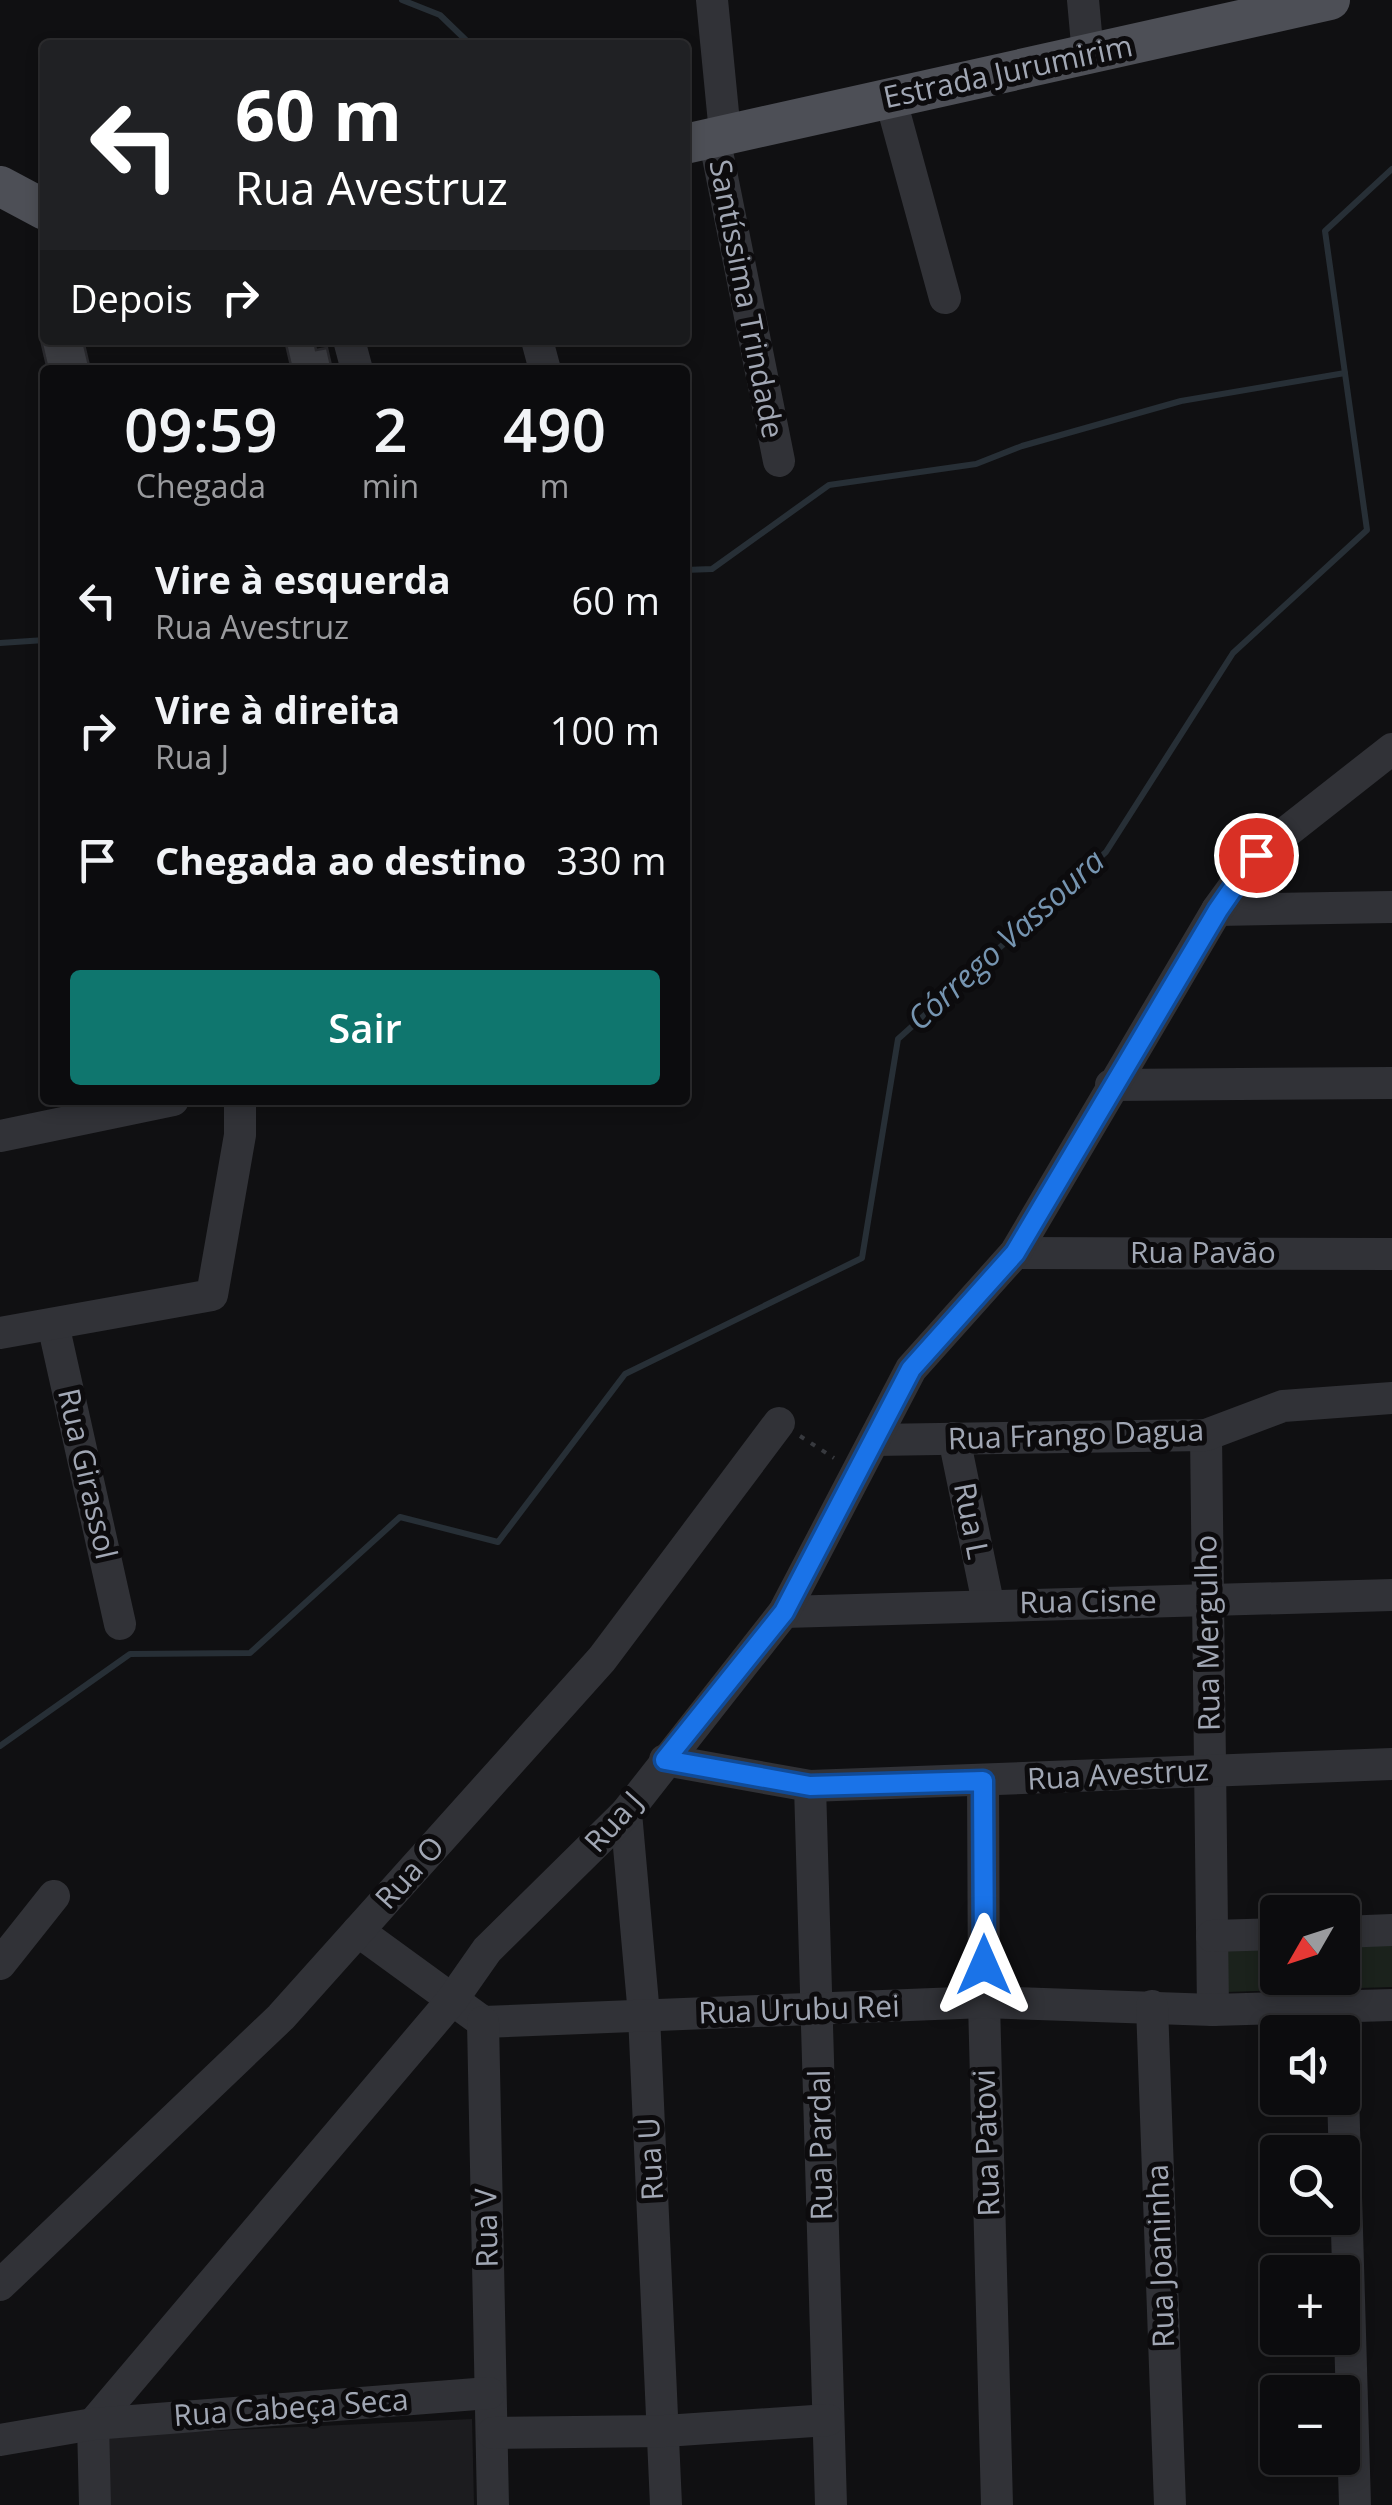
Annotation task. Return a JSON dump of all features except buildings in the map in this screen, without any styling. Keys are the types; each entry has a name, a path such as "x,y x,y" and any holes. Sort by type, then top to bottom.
{"main road":[{"name":"Estrada Jurumirim","path":"708,138 1330,0"},
{"path":"0,186 40,207"}],"street":[{"name":"Santíssima Trindade","path":"712,0 708,138 779,462"},
{"path":"1083,0 1088,55"},
{"path":"890,97 946,298"},
{"name":"Rua J","path":"92,2424 452,2000 487,1950 626,1813 784,1612 911,1369 1015,1253 1112,1085 1218,910 1256,855 1392,749"},
{"path":"1218,910 1392,907"},
{"path":"1112,1085 1392,1083"},
{"path":"0,1136 149,1105"},
{"path":"0,1333 212,1294 240,1135 240,1105"},
{"name":"Rua Pavão","path":"1015,1253 1392,1254"},
{"name":"Rua Girassol","path":"53,1324 120,1624"},
{"name":"Rua Frango Dagua","path":"875,1440 1206,1436 1283,1406 1392,1398"},
{"name":"Rua O","path":"0,2286 281,2017 602,1658 780,1423"},
{"name":"Rua Mergulho","path":"1206,1436 1213,2010"},
{"name":"Rua L","path":"954,1438 988,1603"},
{"name":"Rua Cisne","path":"784,1612 988,1603 1392,1595"},
{"name":"Rua Avestruz","path":"665,1760 810,1786 1392,1764"},
{"name":"Rua Patovi","path":"983,1781 984,2002 997,2505"},
{"name":"Rua Pardal","path":"810,1786 830,2505"},
{"name":"Rua U","path":"626,1813 644,2015 666,2505"},
{"path":"0,1964 54,1896"},
{"path":"1360,1931 1392,1930"},
{"path":"358,1931 484,2022"},
{"path":"1212,1936 1260,1935"},
{"name":"Rua Urubu Rei","path":"484,2022 984,2002 1152,2006 1277,2015"},
{"name":"Rua Joaninha","path":"1152,2006 1170,2505"},
{"name":"Rua Urubu Rei","path":"1359,2015 1392,2006"},
{"name":"Rua V","path":"484,2022 494,2505"},
{"path":"1344,2115 1355,2505"},
{"name":"Rua Cabeça Seca","path":"0,2440 36,2437 92,2424 489,2393"},
{"path":"493,2433 665,2431 828,2420"},
{"path":"92,2424 95,2505"}],"path":[{"path":"780,1423 858,1473"}],"shaded area":[{"path":"1392,1941 1392,1987 1360,1988 1360,1942"},
{"path":"1260,1944 1260,1991 1226,1992 1226,1945"},
{"path":"472,2419 474,2505 106,2505 103,2436"}],"waterway":[{"path":"402,0 440,15 466,40"},
{"name":"Córrego Vassoura","path":"0,1746 130,1654 250,1653 400,1517 498,1542 625,1374 862,1258 898,1039 1106,852 1233,653 1367,530 1325,231 1392,169"},
{"path":"690,570 712,569 829,485 976,464 1022,446 1181,401 1345,373"},
{"path":"0,643 40,640"}],"route":[{"path":"984,1965 983,1781 810,1786 665,1760 784,1612 911,1369 1015,1253 1112,1085 1218,910 1256,855"}]}
